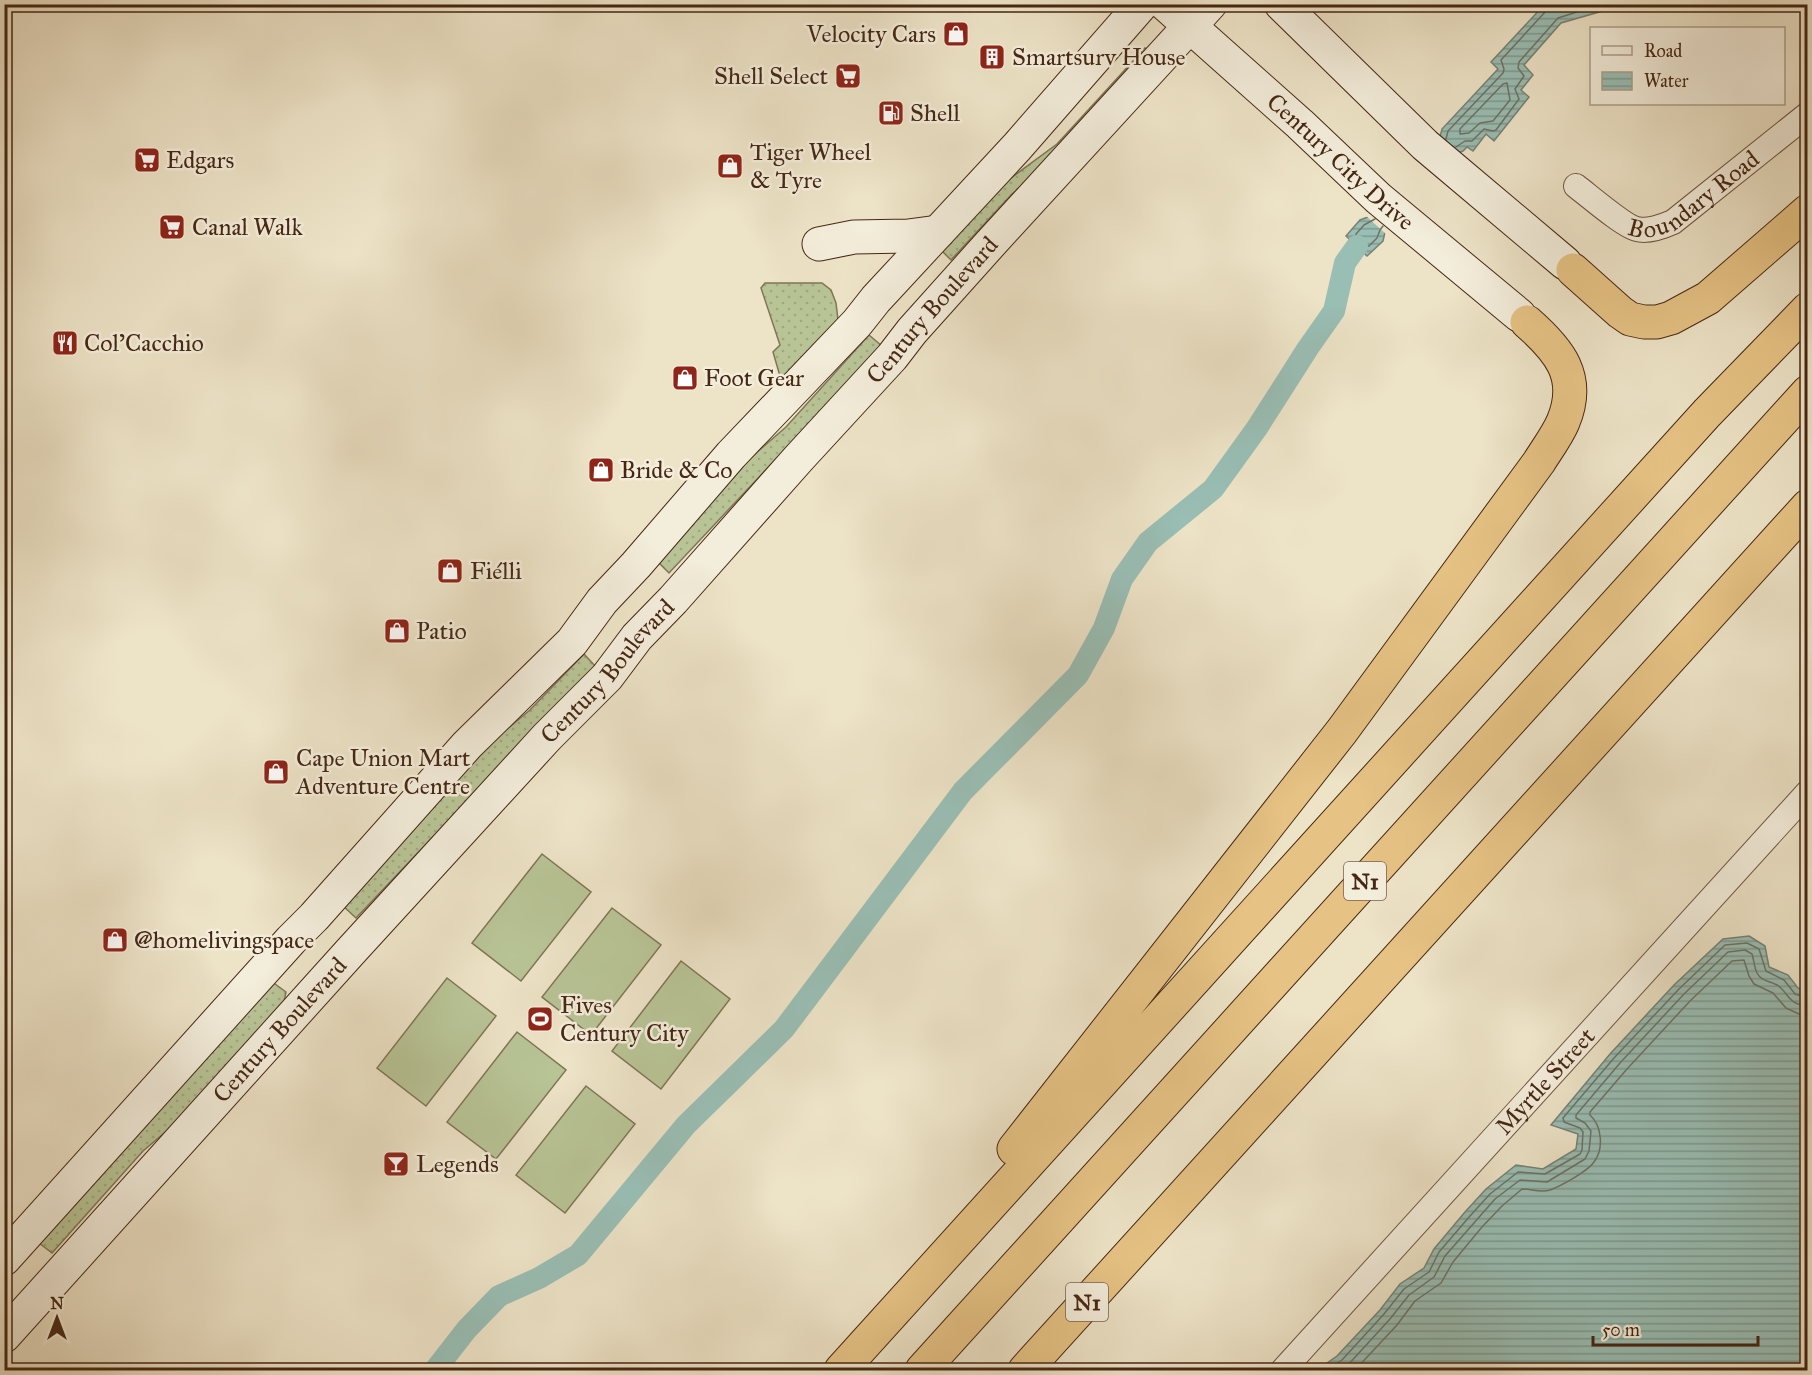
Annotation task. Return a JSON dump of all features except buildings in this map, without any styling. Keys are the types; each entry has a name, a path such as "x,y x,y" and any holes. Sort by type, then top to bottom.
{"highway":[{"path":"1569,267 1630,319 1657,322 1671,318 1708,298 1808,211"},
{"path":"841,1371 1707,413 1808,309"},
{"path":"836,1371 948,1233 1342,731 1539,462 1563,423 1569,404 1570,388 1567,369 1558,354 1546,339 1523,318"},
{"name":"N1","path":"922,1371 1808,392"},
{"name":"N1","path":"1025,1371 1808,506"}],"main road":[{"name":"Century Boulevard","path":"4,1259 467,745 572,642 602,601 731,455 857,323 876,299 1017,147 1142,4"},
{"name":"Century City Drive","path":"1165,4 1200,16 1300,124 1378,198 1523,318"},
{"path":"1281,4 1425,145 1569,267"},
{"name":"Century Boulevard","path":"4,1336 351,951 547,737 607,676 638,638 892,357 912,331 990,244 1200,16"},
{"path":"819,244 854,237 908,236 938,232"}],"street":[{"name":"Boundary Road","path":"1576,186 1630,227 1642,230 1667,225 1808,114"},
{"name":"Myrtle Street","path":"1283,1371 1808,792"}],"green space":[{"path":"1145,48 1151,55 1062,152 1012,194 951,260 938,247 973,206 1057,144"},
{"path":"765,283 822,283 831,290 836,303 838,320 782,383 773,352 780,345 761,288"},
{"path":"869,335 882,346 669,573 656,560 728,477 786,427"},
{"path":"584,654 595,666 356,918 342,905 478,753 530,710"},
{"path":"542,854 591,892 521,981 472,943"},
{"path":"612,908 661,945 591,1035 542,997"},
{"path":"681,961 730,999 661,1089 612,1051"},
{"path":"447,978 496,1016 426,1106 377,1068"},
{"path":"271,981 286,992 283,1007 221,1085 143,1151 52,1253 39,1243"},
{"path":"517,1032 566,1070 496,1159 447,1122"},
{"path":"586,1086 635,1124 565,1213 516,1175"}],"water":[{"path":"1544,5 1611,5 1606,10 1561,23 1524,65 1533,75 1521,90 1529,97 1494,141 1486,134 1473,151 1467,147 1458,153 1385,232 1383,241 1367,256 1346,236 1360,220 1368,217 1440,137 1442,129 1498,69 1491,62"},
{"path":"1749,936 1765,946 1769,967 1788,975 1798,988 1807,993 1807,1370 1317,1370 1337,1356 1380,1310 1400,1284 1424,1268 1434,1249 1486,1189 1516,1165 1543,1169 1576,1149 1578,1134 1551,1125 1610,1054 1674,985 1723,939"}],"pier":[{"path":"1437,135 1459,155 1387,235 1365,215"}],"waterway":[{"path":"435,1370 467,1329 499,1296 539,1278 578,1255 686,1125 784,1029 963,791 1078,675 1104,628 1122,579 1148,542 1213,489 1257,428 1334,311 1345,263 1357,246"}],"place":[{"name":"Velocity Cars","path":"956,34"},
{"name":"Smartsurv House","path":"992,57"},
{"name":"Shell Select","path":"848,76"},
{"name":"Shell","path":"891,113"},
{"name":"Edgars","path":"147,160"},
{"name":"Tiger Wheel & Tyre","path":"730,166"},
{"name":"Canal Walk","path":"172,227"},
{"name":"Col'Cacchio","path":"65,343"},
{"name":"Foot Gear","path":"685,378"},
{"name":"Bride & Co","path":"601,470"},
{"name":"Fiélli","path":"450,571"},
{"name":"Patio","path":"397,631"},
{"name":"Cape Union Mart Adventure Centre","path":"276,772"},
{"name":"@homelivingspace","path":"115,940"},
{"name":"Fives Century City","path":"540,1019"},
{"name":"Legends","path":"396,1164"}]}
